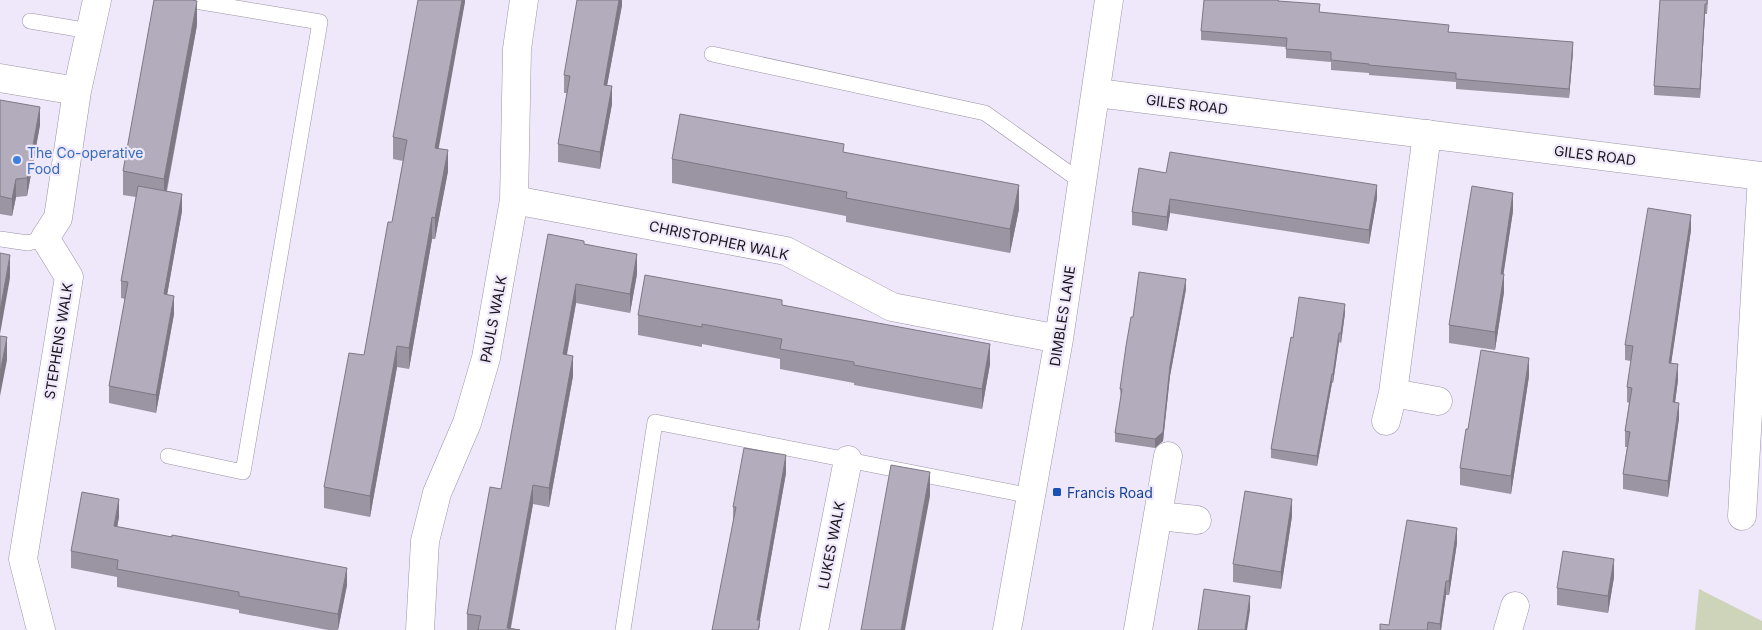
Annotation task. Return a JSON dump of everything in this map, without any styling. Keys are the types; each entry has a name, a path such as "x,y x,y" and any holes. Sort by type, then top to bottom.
{"street":[{"path":"45,238 58,218 77,91 97,0"},
{"name":"PAULS WALK","path":"420,630 425,541 437,492 467,423 486,358 514,200 517,49 524,0"},
{"name":"DIMBLES LANE","path":"1007,630 1059,339 1109,0"},
{"path":"0,78 77,91"},
{"name":"GILES ROAD","path":"1096,93 1762,176 1753,476 1742,516"},
{"path":"1386,421 1393,394 1427,134"},
{"name":"CHRISTOPHER WALK","path":"514,200 786,251 892,307 1059,339"},
{"name":"STEPHENS WALK","path":"41,630 22,559 69,277 45,238"},
{"path":"1393,394 1438,401"},
{"path":"1138,630 1168,456"},
{"name":"LUKES WALK","path":"814,630 848,460"},
{"path":"1159,516 1197,520"}],"lane":[{"path":"168,456 243,472 320,22 189,0"},
{"path":"30,21 90,31"},
{"path":"712,54 985,113 1083,183"},
{"path":"0,239 28,243 45,238"},
{"path":"623,630 655,422 1031,496"}],"green space":[{"path":"1699,589 1762,621 1762,630 1695,630"}],"building":[{"path":"154,0 197,1 164,179 123,171"},
{"path":"418,0 462,0 435,148 448,150 435,218 432,217 409,348 397,346 370,496 324,487 349,353 364,355 388,222 392,222 407,140 393,137"},
{"path":"577,0 619,0 604,85 612,86 600,152 558,144 570,76 564,75"},
{"path":"1204,0 1278,0 1320,4 1319,12 1449,25 1448,32 1573,42 1569,89 1456,79 1456,73 1331,60 1331,52 1286,49 1287,38 1201,31"},
{"path":"1660,0 1707,0 1707,4 1705,4 1700,89 1654,86"},
{"name":"The Co-operative Food","path":"0,100 40,107 27,178 16,179 12,199 0,196"},
{"path":"680,114 844,144 843,152 1019,185 1010,229 846,198 847,192 672,159"},
{"path":"1170,152 1377,185 1369,230 1170,199 1167,217 1132,212 1139,168 1166,173"},
{"path":"138,186 182,194 164,294 174,296 156,395 109,386 128,282 121,281"},
{"path":"1472,186 1513,193 1495,332 1449,325"},
{"path":"1648,208 1691,215 1669,363 1678,364 1673,402 1679,403 1668,481 1623,474 1630,432 1625,431 1632,388 1627,387 1633,346 1625,345"},
{"path":"548,234 584,241 584,244 637,254 630,294 576,284 563,354 573,356 549,488 533,485 507,628 520,630 478,630 481,616 467,614 490,487 501,489"},
{"path":"0,253 10,255 0,311"},
{"path":"1139,272 1186,279 1170,366 1163,432 1155,439 1115,433 1126,346 1131,317 1133,317"},
{"path":"645,275 782,300 782,305 990,344 982,389 854,365 854,362 780,349 782,339 702,324 702,327 638,315"},
{"path":"1299,297 1345,304 1317,456 1271,449 1291,337 1293,338"},
{"path":"0,336 7,337 0,373"},
{"path":"1481,350 1529,358 1511,476 1460,468"},
{"path":"744,448 786,455 757,620 760,620 758,630 712,630 736,507 733,507"},
{"path":"891,465 930,472 901,630 861,630"},
{"path":"1245,491 1292,499 1281,572 1233,564"},
{"path":"82,492 119,499 114,526 347,568 338,614 239,596 239,592 117,569 118,560 71,551"},
{"path":"1407,520 1457,528 1449,581 1446,581 1440,624 1428,622 1427,630 1380,630 1380,624 1389,625"},
{"path":"1563,551 1614,559 1608,596 1557,588"},
{"path":"1204,589 1250,596 1245,630 1198,630"}],"place":[{"name":"The Co-operative Food","path":"17,160"},
{"name":"Francis Road","path":"1057,492"}]}
